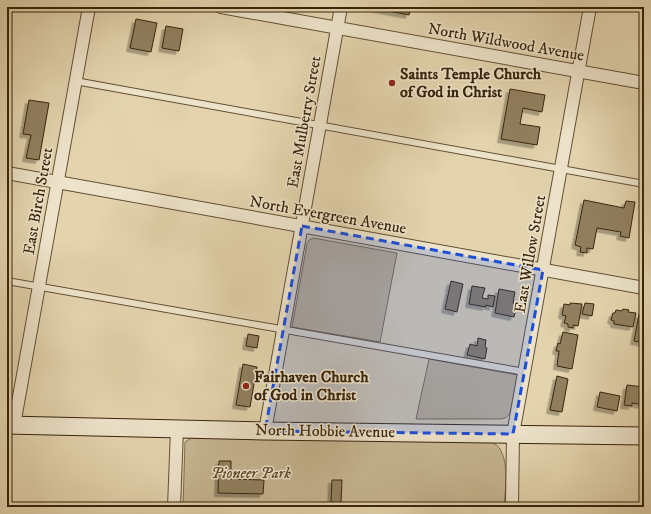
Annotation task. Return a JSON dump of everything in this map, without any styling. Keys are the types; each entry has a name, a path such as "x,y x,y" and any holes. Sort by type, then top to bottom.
{"main road":[{"name":"North Hobbie Avenue","path":"11,425 265,431 644,436"}],"street":[{"name":"East Birch Street","path":"11,425 89,7"},
{"name":"North Wildwood Avenue","path":"221,7 644,83"},
{"name":"East Mulberry Street","path":"265,431 341,7"},
{"name":"East Willow Street","path":"512,507 514,434 590,7"},
{"name":"North Evergreen Avenue","path":"7,173 644,288"},
{"path":"174,507 177,429"}],"lane":[{"path":"75,82 644,184"},
{"path":"7,281 525,372"}],"highlighted area":[{"path":"302,226 543,270 513,434 265,431"}],"green space":[{"path":"313,238 397,253 380,342 292,327 307,244 309,240"},
{"path":"429,359 518,375 509,415 501,419 416,419"},
{"name":"Pioneer Park","path":"191,438 490,441 497,445 500,449 505,464 506,479 504,507 183,507 185,442"}],"building":[{"path":"368,7 411,7 409,15"},
{"path":"136,19 157,23 151,52 130,48"},
{"path":"166,26 183,29 179,51 162,48"},
{"path":"510,89 545,95 542,112 523,108 520,124 540,127 537,145 501,139"},
{"path":"29,100 49,103 39,160 26,158 31,135 23,134"},
{"path":"584,200 624,208 626,201 635,202 629,238 620,236 621,232 597,228 593,249 587,248 587,253 580,252 581,247 575,245"},
{"path":"451,281 463,284 457,312 445,309"},
{"path":"472,286 485,288 482,298 488,299 488,295 495,296 493,307 469,304"},
{"path":"499,289 515,292 513,303 517,304 514,317 495,313"},
{"path":"570,303 582,304 578,326 573,325 573,328 568,327 568,324 564,323 566,316 562,315 564,304 570,305"},
{"path":"585,303 594,304 592,316 582,314"},
{"path":"623,309 629,310 628,312 636,313 633,327 614,324 614,321 611,320 613,313 615,313 616,310 622,311"},
{"path":"639,314 644,315 644,343 634,341"},
{"path":"563,332 578,335 572,369 557,366 559,351 556,351 558,343 560,344"},
{"path":"248,334 259,336 257,348 246,346"},
{"path":"7,338 11,338 7,359"},
{"path":"478,338 486,340 485,347 487,348 485,359 467,355 470,344 477,346"},
{"name":"Fairhaven Church of God in Christ","path":"243,364 257,367 250,407 236,405"},
{"path":"557,376 568,379 562,412 550,410"},
{"path":"627,385 644,387 644,405 632,403 632,406 624,405"},
{"path":"600,392 620,396 617,411 597,407"},
{"path":"219,461 231,461 231,479 264,480 263,494 218,493"},
{"path":"332,480 342,480 341,503 331,502"}],"place":[{"name":"Saints Temple Church of God in Christ","path":"392,83"},
{"name":"Fairhaven Church of God in Christ","path":"246,386"}]}
